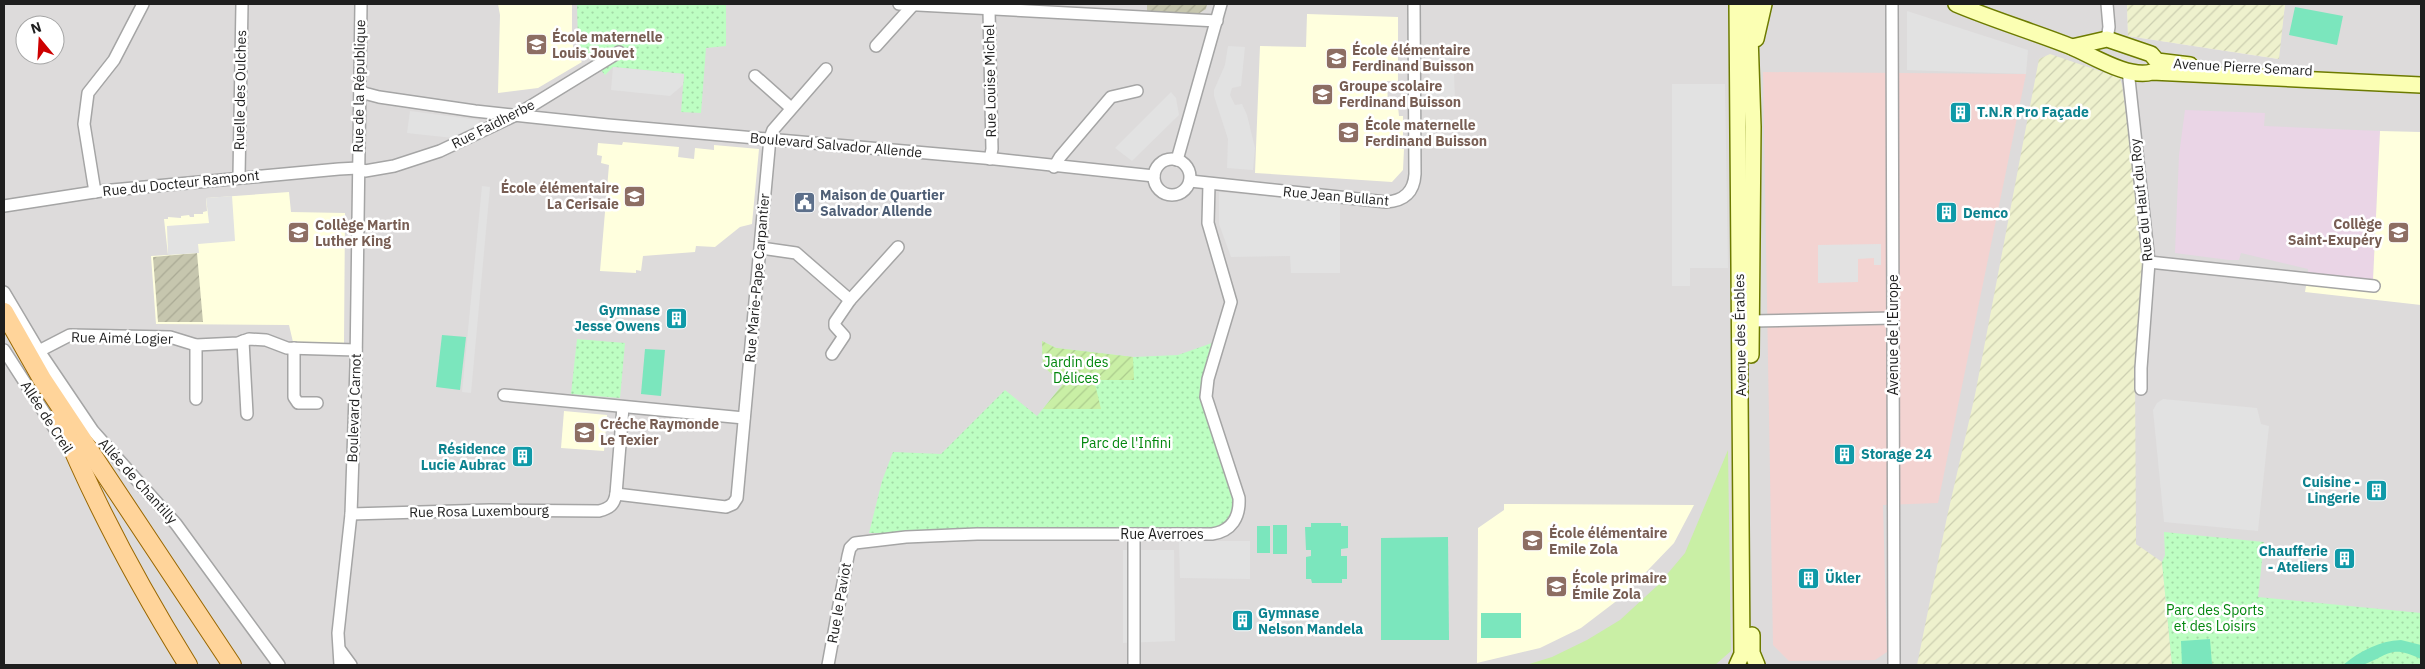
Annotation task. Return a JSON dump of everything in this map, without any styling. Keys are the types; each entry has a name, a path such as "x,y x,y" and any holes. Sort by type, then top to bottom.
{"main road":[{"name":"Avenue des Érables","path":"1737,4 1742,654 1737,665"},
{"name":"Avenue des Érables","path":"1749,4 1753,128"},
{"name":"Avenue des Érables","path":"1756,665 1752,653 1753,128 1756,34 1764,4"},
{"name":"Avenue Pierre Semard","path":"1951,4 1957,4 2072,47 2096,60 2143,74 2155,66 2360,78 2421,85"},
{"name":"Avenue Pierre Semard","path":"2102,40 2148,53 2155,66"},
{"path":"2072,47 2102,40"},
{"path":"2096,60 2092,47 2102,40"},
{"name":"Avenue Pierre Semard","path":"2360,78 2421,76"},
{"path":"4,312 44,381 232,665"},
{"path":"4,330 44,381 75,458 136,577 188,665"}],"street":[{"path":"95,192 84,124 88,93 114,60 143,4"},
{"name":"Ruelle des Oulches","path":"239,176 242,4"},
{"name":"Rue de la République","path":"358,168 361,4"},
{"path":"899,4 988,7 1217,21"},
{"path":"1177,160 1217,21 1220,4"},
{"name":"Rue Jean Bullant","path":"1190,181 1386,202 1398,200 1409,193 1412,189 1415,174 1414,4"},
{"name":"Avenue de l'Europe","path":"1892,4 1894,665"},
{"path":"2102,40 2109,27 2107,4"},
{"path":"876,46 914,5"},
{"name":"Rue Louise Michel","path":"988,7 992,149 990,159"},
{"name":"Rue Faidherbe","path":"358,168 365,171 408,163 518,114 619,52"},
{"path":"770,138 773,130 826,69"},
{"name":"Rue du Haut du Roy","path":"2128,70 2149,262 2141,389"},
{"path":"755,76 791,108"},
{"path":"1054,167 1060,157 1111,97 1137,91"},
{"name":"Boulevard Salvador Allende","path":"360,92 379,97 475,111 518,114 674,132 770,138 1154,176"},
{"name":"Rue Marie-Pape Carpantier","path":"616,494 726,507 733,504 737,498 770,138"},
{"path":"1177,160 1189,170 1190,181 1184,191 1173,196 1167,195 1157,188 1154,176 1161,162 1177,160"},
{"name":"Rue du Docteur Rampont","path":"4,206 95,192 239,176 358,168"},
{"name":"Boulevard Carnot","path":"340,665 338,633 351,514 356,350 358,168"},
{"name":"Rue Averroes","path":"855,543 906,537 977,534 1212,534 1224,531 1234,522 1240,511 1236,486 1206,397 1208,380 1231,302 1208,222 1209,184"},
{"path":"832,354 844,336 834,326 835,322 850,300 898,247"},
{"path":"761,248 796,253 850,300"},
{"path":"2149,262 2374,286"},
{"name":"Allée de Chantilly","path":"4,292 39,350 93,431 176,524 278,665"},
{"path":"1752,321 1892,318"},
{"name":"Rue Aimé Logier","path":"39,350 70,335 170,337 196,345 249,339 266,340 294,348 356,350"},
{"path":"244,341 247,414"},
{"path":"196,345 196,399"},
{"path":"294,348 294,396 298,403 317,403"},
{"name":"Allée de Creil","path":"4,350 75,458"},
{"path":"504,395 744,418"},
{"path":"616,494 622,407"},
{"name":"Rue Rosa Luxembourg","path":"351,514 607,509 614,503 616,494"},
{"path":"1134,534 1134,665"},
{"name":"Rue le Paviot","path":"828,665 848,556 850,548 855,543"},
{"path":"339,648 351,665"}],"shaded area":[{"path":"4,4 2127,4 2128,36 2278,59 2285,4 2421,4 2421,665 4,665"},
{"name":"École maternelle Louis Jouvet","path":"498,4 572,4 572,41 574,50 582,62 538,88 498,93 500,15"},
{"path":"1147,4 1207,4 1206,9 1198,14 1147,13"},
{"path":"2127,4 2285,4 2279,59 2128,36"},
{"path":"1907,11 2028,50 2026,74 1907,70"},
{"name":"Groupe scolaire Ferdinand Buisson","path":"1307,14 1398,17 1398,81 1387,81 1388,107 1398,107 1399,116 1403,116 1403,136 1398,136 1398,148 1404,149 1403,170 1392,182 1255,173 1260,46 1306,47"},
{"path":"1228,46 1245,47 1241,86 1232,88 1230,95 1235,105 1242,104 1247,115 1255,148 1253,170 1227,168 1228,139 1214,96 1214,90 1225,65"},
{"path":"1430,54 1448,54 1454,72 1455,102 1429,101"},
{"path":"2050,54 2120,78 2122,85 2143,237 2144,274 2135,371 2136,544 2162,562 2172,665 1917,665 1947,517 1975,395 2039,59"},
{"path":"613,67 684,74 683,85 670,96 611,90"},
{"path":"1763,72 2026,74 1938,503 1883,505 1887,652 1875,660 1789,661 1773,645"},
{"path":"1672,84 1725,84 1728,268 1690,268 1690,286 1672,286"},
{"path":"1171,92 1176,98 1179,115 1132,161 1115,148"},
{"path":"2185,110 2265,113 2264,126 2380,131 2373,280 2308,274 2308,269 2241,253 2239,260 2229,260 2175,253 2179,155"},
{"path":"410,111 479,120 478,127 453,138 407,133"},
{"name":"Collège Saint-Exupéry","path":"2380,131 2421,132 2421,305 2305,292 2308,274 2373,280"},
{"path":"623,142 679,147 678,157 694,159 695,148 714,150 714,145 759,149 752,224 740,227 715,247 696,246 695,252 643,256 641,271 636,270 636,273 600,271 609,165 601,163 602,156 597,155 598,143 622,145"},
{"path":"482,186 490,187 471,393 462,392"},
{"path":"289,192 291,212 345,213 344,343 293,342 289,325 156,324 151,256 168,255 164,219 168,219 168,217 181,218 181,216 189,215 194,217 194,214 203,214 203,212 207,211 206,198"},
{"path":"1219,192 1340,203 1340,273 1291,273 1290,256 1231,257 1219,224"},
{"path":"232,196 235,241 198,244 199,253 168,255 167,226 209,223 206,198"},
{"path":"1881,244 1881,265 1874,265 1874,258 1858,259 1858,282 1818,283 1818,245"},
{"path":"197,253 203,322 158,322 153,257"},
{"path":"2163,399 2257,408 2261,424 2269,426 2258,531 2164,522 2153,410 2157,403"},
{"name":"Créche Raymonde Le Texier","path":"564,411 607,415 604,451 561,448"},
{"name":"École primaire Émile Zola","path":"1504,504 1694,505 1674,543 1623,596 1581,628 1540,648 1477,663 1478,528 1504,510"},
{"path":"1179,541 1250,541 1250,579 1180,578"},
{"path":"1123,550 1174,550 1175,641 1123,643"}],"green space":[{"path":"577,4 726,4 726,46 706,48 701,113 681,112 684,74 613,67 605,75 578,44"},
{"path":"2295,7 2343,16 2337,45 2289,35"},
{"path":"442,335 466,337 460,390 436,387"},
{"path":"577,339 625,343 620,398 571,394"},
{"name":"Parc de l'Infini","path":"1042,341 1056,348 1133,357 1178,355 1212,343 1202,389 1235,490 1234,517 1215,531 869,533 882,481 893,452 941,454 1005,390 1037,416 1063,384 1043,366"},
{"name":"Jardin des Délices","path":"1042,341 1056,348 1133,357 1134,380 1094,380 1101,409 1043,409 1063,384 1043,366"},
{"path":"645,349 665,350 661,396 641,394"},
{"path":"1728,450 1731,651 1715,665 1526,665 1552,657 1587,640 1620,620 1658,585 1685,553"},
{"path":"1311,523 1341,523 1341,526 1348,526 1348,548 1341,549 1341,556 1347,556 1347,579 1342,579 1342,583 1312,583 1311,579 1306,579 1306,557 1311,556 1311,550 1306,550 1305,527 1311,527"},
{"path":"1273,525 1287,525 1287,554 1273,554"},
{"path":"1257,526 1270,526 1270,553 1257,553"},
{"name":"Parc des Sports et des Loisirs","path":"2164,532 2264,542 2258,597 2421,613 2421,665 2172,665 2162,562 2165,555"},
{"path":"1448,537 1449,640 1381,640 1381,538"},
{"path":"1481,613 1521,613 1521,638 1481,638"},
{"path":"2210,639 2212,665 2182,665 2181,641"},
{"path":"2401,640 2421,645 2421,659 2403,652 2396,652 2360,666 2343,665 2356,655 2370,648 2385,642"}],"place":[{"name":"École maternelle Louis Jouvet","path":"536,45"},
{"name":"École élémentaire Ferdinand Buisson","path":"1336,58"},
{"name":"Groupe scolaire Ferdinand Buisson","path":"1323,94"},
{"name":"T.N.R Pro Façade","path":"1961,112"},
{"name":"École maternelle Ferdinand Buisson","path":"1349,133"},
{"name":"École élémentaire La Cerisaie","path":"635,196"},
{"name":"Maison de Quartier Salvador Allende","path":"804,203"},
{"name":"Demco","path":"1947,213"},
{"name":"Collège Saint-Exupéry","path":"2398,232"},
{"name":"Collège Martin Luther King","path":"299,233"},
{"name":"Gymnase Jesse Owens","path":"676,318"},
{"name":"Créche Raymonde Le Texier","path":"584,432"},
{"name":"Storage 24","path":"1845,454"},
{"name":"Résidence Lucie Aubrac","path":"522,457"},
{"name":"Cuisine - Lingerie","path":"2376,490"},
{"name":"École élémentaire Emile Zola","path":"1533,541"},
{"name":"Chaufferie - Ateliers","path":"2344,559"},
{"name":"Ükler","path":"1809,578"},
{"name":"École primaire Émile Zola","path":"1556,586"},
{"name":"Gymnase Nelson Mandela","path":"1242,621"}]}
